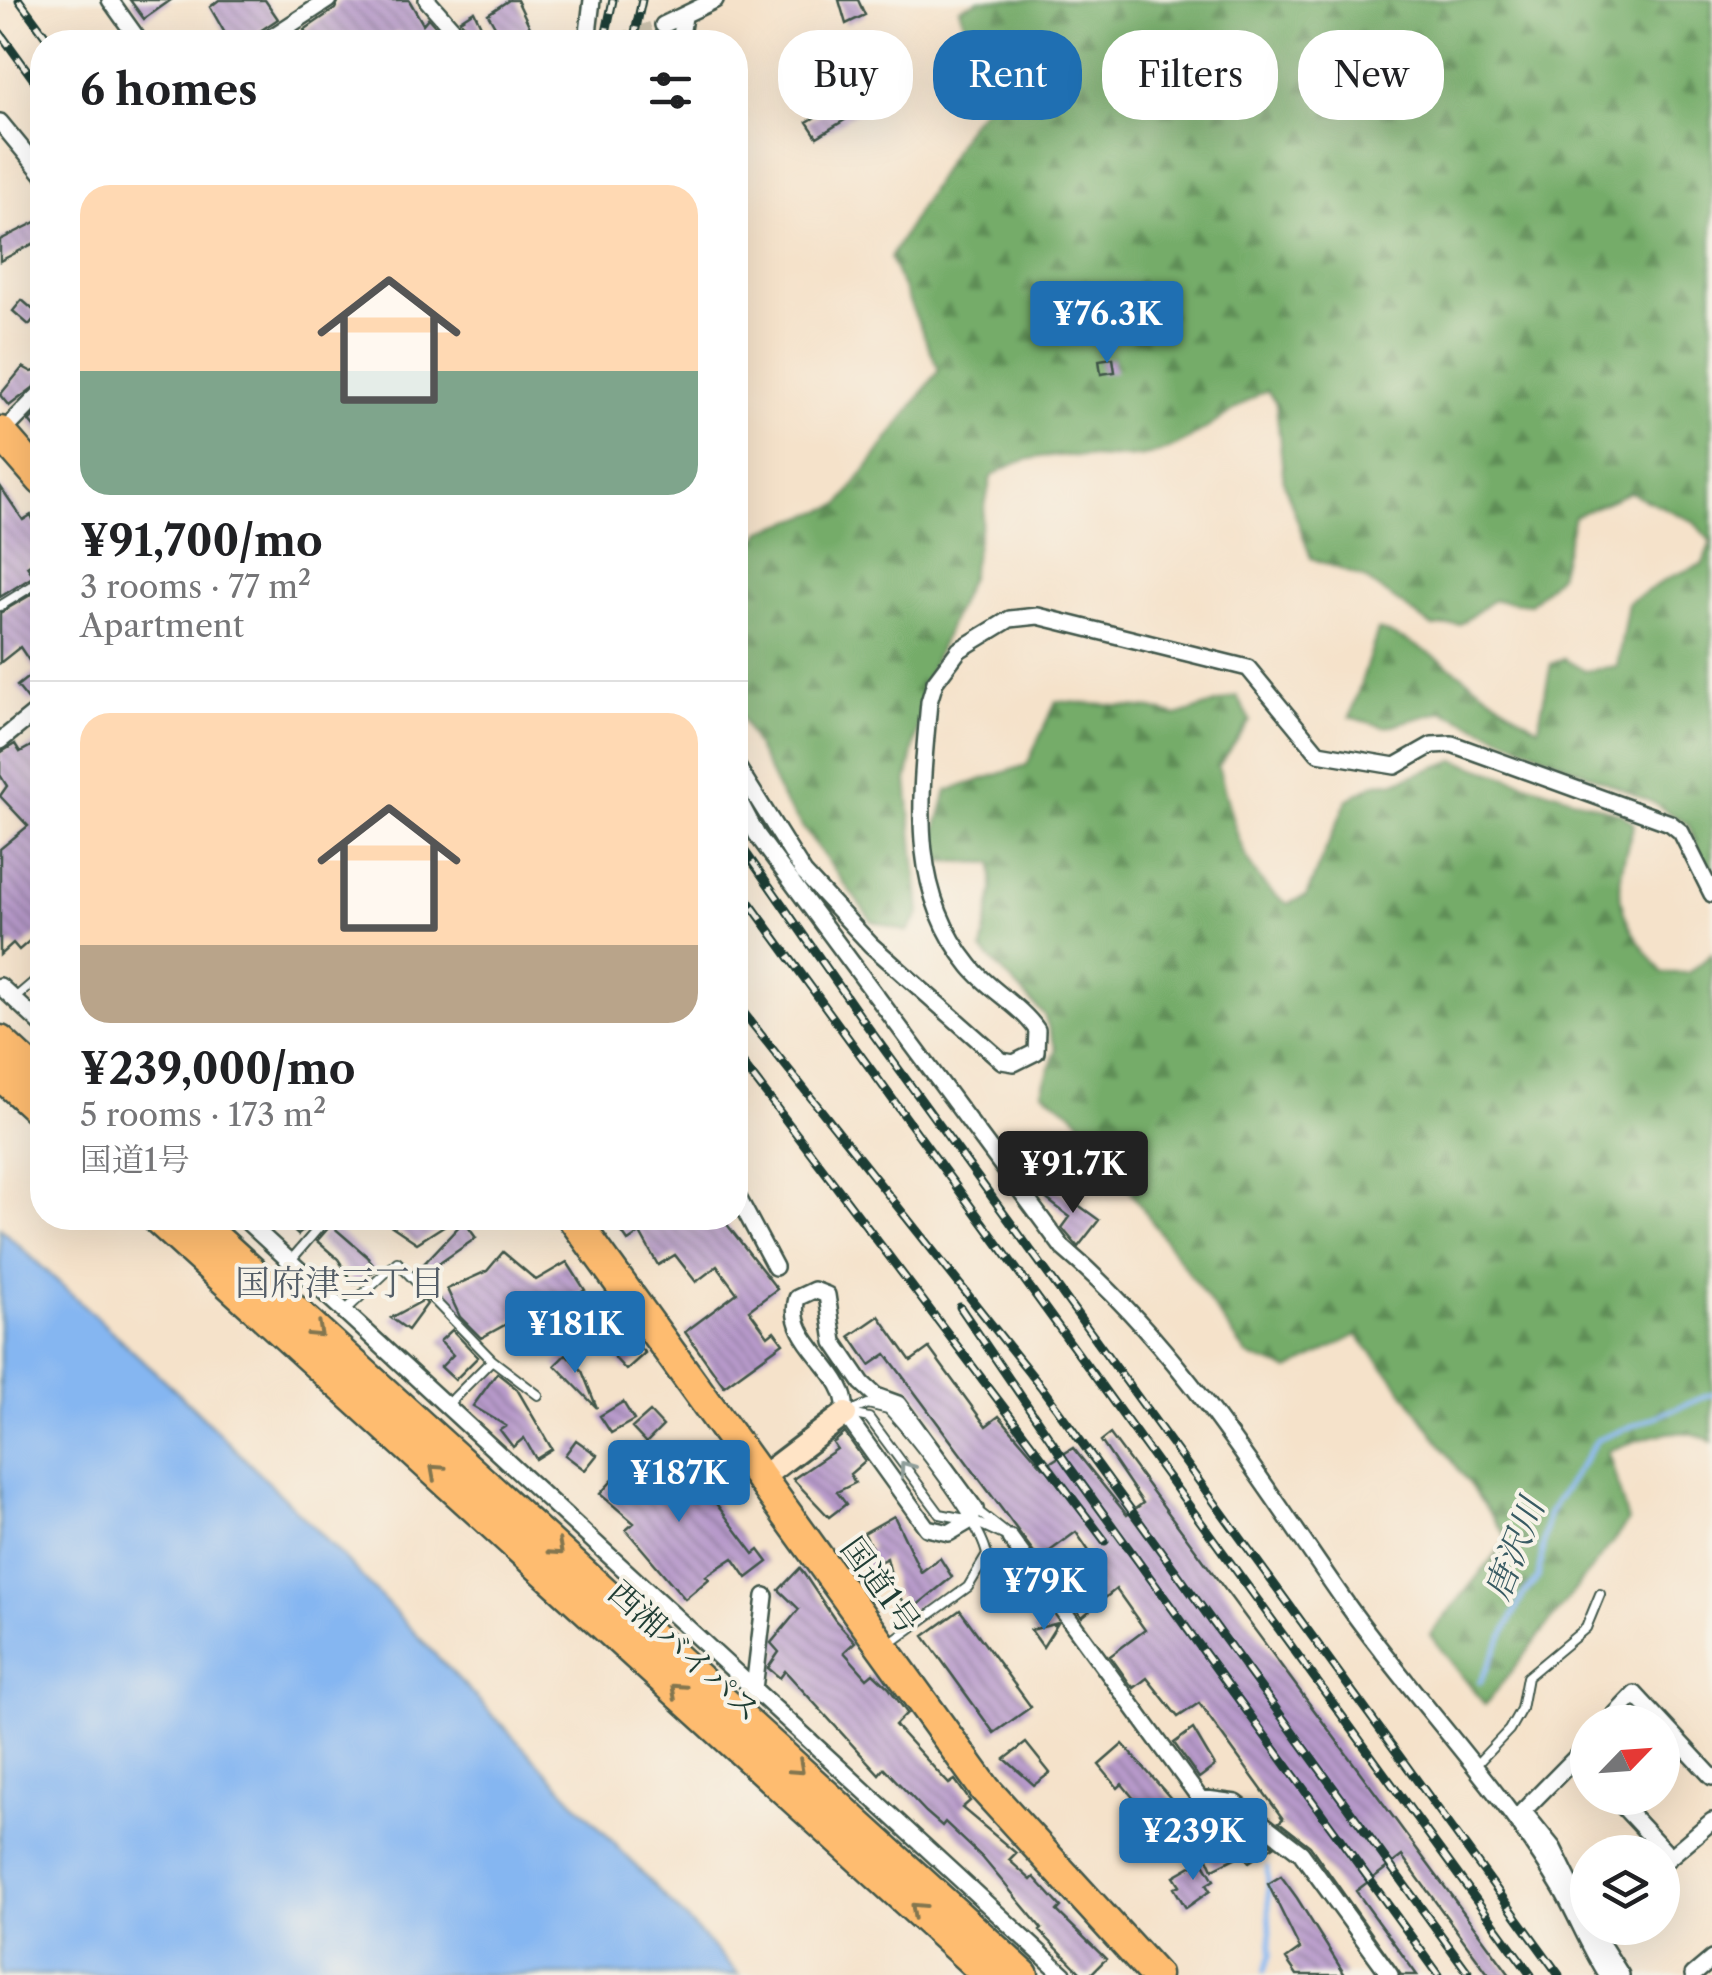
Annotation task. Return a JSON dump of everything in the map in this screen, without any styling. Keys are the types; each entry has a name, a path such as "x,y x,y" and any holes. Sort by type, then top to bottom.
{"highway":[{"path":"1,433 30,466"},
{"path":"0,1041 30,1069"},
{"path":"0,1074 30,1102"},
{"name":"西湘バイパス","path":"170,1230 988,1975"},
{"name":"西湘バイパス","path":"206,1230 1023,1975"},
{"name":"国道1号","path":"583,1230 985,1789 1151,1974"}],"street":[{"path":"110,0 131,30"},
{"path":"282,30 328,0"},
{"path":"427,0 453,30"},
{"path":"588,30 592,0"},
{"path":"663,26 714,0"},
{"path":"0,122 30,158"},
{"path":"1,433 30,404"},
{"path":"748,784 804,873 871,946 1002,1060 1014,1064 1036,1052 1036,1030 978,976 952,940 931,896 920,834 929,702 935,682 959,650 1010,619 1056,619 1243,666 1261,680 1318,753 1394,766 1432,745 1452,744 1670,823 1681,832 1712,894"},
{"path":"0,740 30,716"},
{"path":"748,818 1063,1248 1118,1295 1190,1381 1562,1890 1579,1930 1606,1975"},
{"path":"0,986 30,1013"},
{"path":"748,1216 775,1267"},
{"path":"255,1230 1064,1975"},
{"path":"808,1290 827,1296 834,1342 862,1383 876,1396 898,1404 973,1515 942,1534 928,1528 845,1414 841,1389 799,1328 796,1302 808,1290"},
{"path":"761,1478 845,1414"},
{"path":"1010,1538 1228,1837"},
{"path":"754,1688 765,1596"},
{"path":"1624,1705 1635,1694 1645,1705"},
{"path":"1680,1743 1712,1777"},
{"path":"1570,1769 1524,1811 1553,1848 1570,1883"},
{"path":"1199,1798 1236,1803 1301,1853 1390,1975"},
{"path":"1629,1815 1645,1835"},
{"path":"1680,1848 1712,1820"},
{"path":"1603,1945 1621,1975"},
{"path":"1693,1975 1712,1959"}],"lane":[{"path":"0,606 30,587"},
{"path":"14,999 30,985"},
{"path":"290,1261 317,1230"},
{"path":"346,1310 397,1262 492,1360 538,1394"},
{"path":"448,1404 492,1360"},
{"path":"845,1414 868,1404 888,1409 973,1515 987,1556 968,1587 884,1648"},
{"path":"973,1515 998,1523 1010,1538"},
{"path":"1473,1767 1509,1730 1521,1709 1527,1677 1586,1628 1600,1594"}],"green space":[{"path":"980,0 1712,0 1712,886 1688,824 1652,802 1443,711 1385,727 1350,717 1378,630 1441,660 1538,728 1551,664 1564,659 1585,671 1617,666 1628,603 1670,577 1703,564 1711,542 1693,521 1630,492 1574,516 1559,575 1530,604 1493,600 1460,624 1433,627 1364,578 1311,558 1284,483 1276,404 1267,390 1191,438 1159,453 1123,458 1047,456 1010,466 991,477 970,577 929,673 907,781 920,913 908,932 872,921 784,802 748,730 748,553 762,531 840,505 939,370 890,258 969,124 973,120 1082,120 1082,30 967,30 959,8"},
{"path":"1237,696 1250,721 1218,767 1249,862 1272,893 1288,904 1306,896 1347,800 1376,783 1395,782 1455,760 1622,814 1634,824 1620,887 1626,918 1635,935 1663,973 1689,973 1712,954 1712,1442 1674,1432 1608,1451 1628,1522 1485,1705 1430,1635 1508,1539 1398,1384 1357,1335 1289,1370 1248,1356 1075,1114 1042,1091 1056,1049 1044,1015 982,950 993,891 993,863 941,861 932,844 947,791 1027,765 1056,701 1152,709 1177,716"}],"water":[{"path":"0,1228 192,1406 341,1555 739,1975 0,1975"}],"building":[{"path":"130,0 171,0 144,19"},
{"path":"219,0 265,0 278,19 262,30 223,30 210,7"},
{"path":"339,0 409,0 423,24 428,18 438,30 304,30 335,9"},
{"path":"509,0 517,0 531,30 497,30 488,14"},
{"path":"839,0 858,0 865,15 846,24"},
{"path":"474,11 482,28 469,30 460,20"},
{"path":"810,120 845,120 817,137 807,122"},
{"path":"30,225 30,245 0,261 0,240"},
{"path":"22,300 30,307 30,324 29,325 13,311"},
{"path":"1113,358 1115,372 1101,374 1099,360"},
{"path":"23,367 30,371 30,390 9,406 0,395"},
{"path":"0,486 23,520 30,516 30,578 0,597"},
{"path":"30,595 30,662 20,647 0,663 0,613"},
{"path":"30,676 30,702 17,686"},
{"path":"15,744 20,752 30,747 30,940 19,950 13,943 0,955 0,849 28,826 0,796 7,786 0,775 0,753"},
{"path":"1052,1186 1099,1220 1078,1247 1062,1228 1070,1217 1044,1197"},
{"path":"327,1230 337,1230 368,1257 376,1270 354,1284 338,1259 317,1241"},
{"path":"398,1230 437,1230 417,1243"},
{"path":"456,1230 470,1230 476,1238 424,1274 419,1269"},
{"path":"620,1230 731,1230 777,1289 749,1310 768,1336 774,1331 783,1343 724,1386 685,1332 737,1293 717,1266 696,1282 675,1255 658,1265 640,1233 628,1241"},
{"path":"503,1252 536,1280 567,1262 585,1290 536,1321 552,1299 481,1338 460,1317 447,1289 487,1271"},
{"path":"424,1300 427,1304 408,1330 391,1318"},
{"path":"879,1316 911,1361 929,1348 986,1426 999,1416 1043,1467 1073,1448 1127,1515 1143,1503 1101,1441 1110,1434 1510,1975 1489,1975 1402,1856 1356,1891 1417,1975 1401,1975 1310,1846 1279,1822 1283,1819 1199,1703 1178,1717 1147,1678 1134,1688 1130,1684 1110,1656 1145,1630 1116,1589 1082,1617 1057,1583 1093,1557 1076,1532 1039,1559 886,1354 870,1365 850,1336"},
{"path":"452,1330 478,1357 455,1380 441,1367 453,1355 440,1341"},
{"path":"632,1340 645,1353 626,1370 614,1357"},
{"path":"566,1354 582,1371 597,1408 555,1365"},
{"path":"497,1373 517,1389 552,1449 536,1459 524,1438 513,1447 500,1430 506,1426 473,1406"},
{"path":"623,1402 634,1420 611,1433 600,1416"},
{"path":"650,1412 663,1426 646,1443 632,1428"},
{"path":"845,1433 865,1461 850,1474 855,1483 837,1492 846,1504 829,1517 793,1479 837,1449 833,1443"},
{"path":"576,1440 597,1455 585,1470 565,1455"},
{"path":"649,1448 677,1480 690,1469 754,1554 759,1550 768,1562 747,1578 733,1558 706,1576 709,1579 685,1599 626,1530 634,1523 600,1494 620,1472 644,1491 629,1465"},
{"path":"894,1516 921,1572 940,1558 952,1577 910,1611 895,1591 887,1558 868,1568 860,1554 872,1548 864,1533"},
{"path":"800,1568 855,1642 844,1652 867,1678 873,1673 889,1688 907,1713 895,1725 949,1784 955,1780 970,1801 962,1808 1016,1853 1009,1860 1031,1880 1034,1877 1061,1907 1057,1911 1106,1959 1090,1975 1083,1975 1040,1931 982,1857 945,1822 942,1826 926,1812 884,1768 879,1774 785,1671 780,1678 768,1668 779,1652 771,1643 799,1609 779,1590"},
{"path":"960,1610 1031,1707 994,1733 924,1636"},
{"path":"1058,1623 1043,1647 1031,1630"},
{"path":"1193,1729 1215,1766 1199,1778 1174,1743"},
{"path":"1026,1743 1050,1773 1034,1785 1005,1759"},
{"path":"1123,1744 1181,1810 1157,1827 1122,1784 1118,1788 1099,1765"},
{"path":"1224,1813 1232,1814 1257,1838 1260,1836 1274,1846 1249,1862 1243,1854 1213,1869 1195,1829 1204,1823 1223,1847 1234,1847 1239,1835"},
{"path":"1202,1860 1214,1880 1206,1885 1210,1891 1186,1908 1174,1888 1180,1885 1174,1876"},
{"path":"1281,1876 1345,1975 1297,1975 1286,1959 1300,1949 1268,1884"}],"waterway":[{"name":"唐沢川","path":"1480,1682 1524,1594 1538,1578 1548,1515 1597,1440 1712,1394"},
{"name":"唐沢川","path":"1264,1971 1271,1954 1267,1867"}],"tunnel":[{"path":"649,30 663,25"}],"railway":[{"path":"19,0 41,30"},
{"path":"607,30 613,0"},
{"path":"636,30 642,0"},
{"path":"0,33 30,74"},
{"path":"748,856 865,1023 1559,1975"},
{"path":"748,901 1531,1975"},
{"path":"748,1018 1042,1388 1470,1975"},
{"path":"748,1070 1105,1541"},
{"path":"960,1307 1068,1465 1439,1975"}],"district":[{"name":"国府津三丁目","path":"340,1282"}]}
